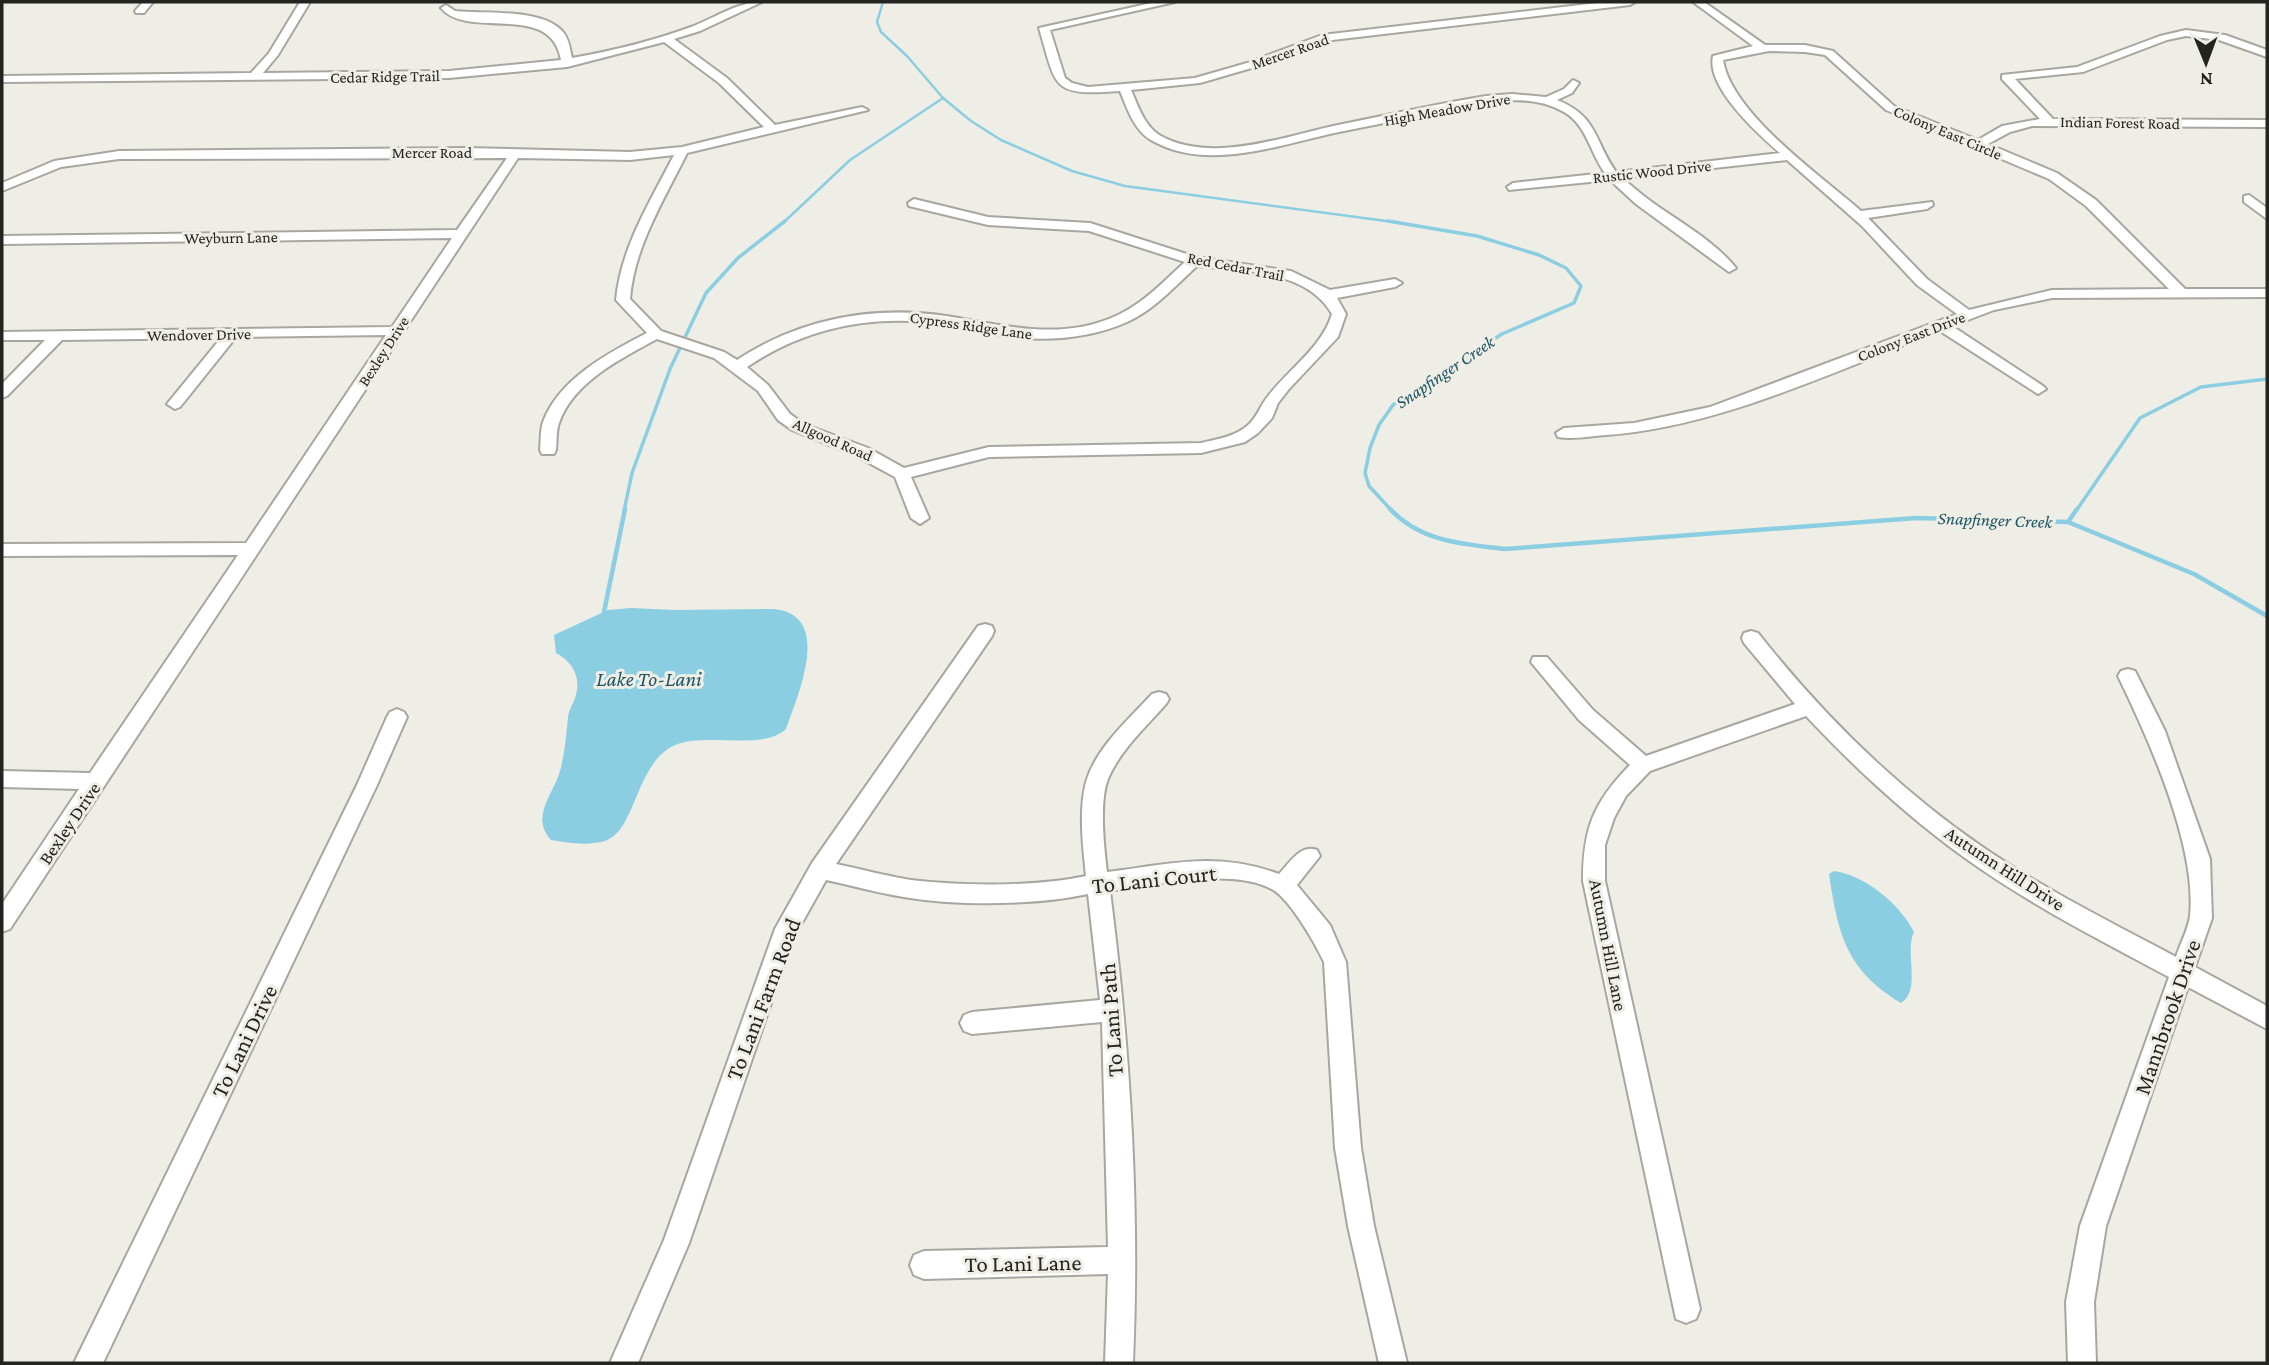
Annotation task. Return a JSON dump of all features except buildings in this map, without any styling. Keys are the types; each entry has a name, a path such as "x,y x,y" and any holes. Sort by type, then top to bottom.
{"street":[{"path":"139,11 148,2"},
{"path":"254,76 273,55 305,2"},
{"name":"Cedar Ridge Trail","path":"2,79 480,74 567,64 618,54 712,25 757,2"},
{"name":"Mercer Road","path":"1170,2 1044,28 1060,80 1068,86 1088,90 1196,81 1251,65 1322,38 1630,2"},
{"path":"1521,2 1540,13"},
{"path":"1698,2 1765,50"},
{"path":"446,8 452,14 514,18 547,25 560,36 567,64"},
{"path":"2049,121 2006,77 2079,70 2193,30 2267,54"},
{"path":"668,40 741,93 772,129"},
{"name":"Colony East Circle","path":"1967,315 1931,291 1859,215 1766,135 1729,91 1716,65 1717,58 1726,54 1765,50 1817,50 1829,53 1890,108 2053,176 2077,191 2181,293"},
{"path":"1547,101 1568,90 1573,83"},
{"name":"High Meadow Drive","path":"1125,88 1141,124 1154,136 1187,148 1206,150 1255,146 1497,97 1547,101 1582,118 1590,127 1602,161 1638,200 1717,256 1729,268"},
{"name":"Mercer Road","path":"2,187 58,164 119,155 394,152 603,157 682,151 862,110"},
{"name":"Indian Forest Road","path":"1978,145 2016,125 2049,121 2267,124"},
{"name":"Allgood Road","path":"682,151 629,262 622,284 623,300 656,334 719,355 737,367 763,388 784,417 797,427 862,452 902,474"},
{"name":"Bexley Drive","path":"2,922 515,155"},
{"name":"Rustic Wood Drive","path":"1513,187 1790,156"},
{"path":"2249,199 2267,215"},
{"name":"Red Cedar Trail","path":"914,203 988,221 1090,227 1194,261 1286,274 1328,295"},
{"path":"1859,215 1927,205"},
{"name":"Weyburn Lane","path":"2,240 460,234"},
{"name":"Cypress Ridge Lane","path":"737,367 759,350 784,338 856,318 906,316 1034,335 1088,330 1123,319 1146,306 1194,261"},
{"path":"920,518 902,474 989,452 1201,448 1238,438 1252,430 1266,415 1284,386 1333,334 1339,314 1328,295 1395,284"},
{"name":"Colony East Drive","path":"1564,433 1634,428 1691,416 1990,307 2052,295 2267,293"},
{"path":"1942,326 2038,389"},
{"name":"Wendover Drive","path":"2,336 396,331"},
{"path":"175,404 232,333"},
{"path":"548,450 550,424 579,385 629,348 656,334"},
{"path":"2,393 58,335"},
{"path":"2,550 252,549"},
{"name":"To Lani Farm Road","path":"624,1363 676,1243 783,936 820,870 985,631"},
{"name":"Autumn Hill Drive","path":"1751,638 1808,708 1848,749 1983,859 2120,940 2267,1018"},
{"path":"1540,662 1586,715 1643,765"},
{"name":"Mannbrook Drive","path":"2082,1363 2080,1302 2093,1226 2201,918 2199,859 2155,730 2128,676"},
{"name":"To Lani Path","path":"1118,1363 1122,1260 1113,1010 1091,836 1097,780 1115,748 1159,699"},
{"name":"Autumn Hill Lane","path":"1686,1309 1594,881 1594,845 1604,816 1619,790 1643,765 1808,708"},
{"name":"To Lani Drive","path":"88,1363 397,717"},
{"path":"2,779 96,781"},
{"path":"1309,856 1283,885 1322,932 1335,962 1348,1148 1361,1226 1393,1363"},
{"name":"To Lani Court","path":"820,870 911,890 965,892 1060,891 1097,883 1207,868 1253,874 1283,885"},
{"path":"972,1023 1113,1010"},
{"name":"To Lani Lane","path":"924,1265 1122,1260"}],"water":[{"name":"Lake To-Lani","path":"773,609 792,614 802,625 807,640 807,658 798,696 786,729 776,735 765,739 693,741 666,750 654,762 645,777 624,823 616,834 605,841 584,844 551,840 545,831 543,814 560,771 568,715 577,691 577,677 567,661 556,653 554,635 608,610"},
{"path":"1834,871 1858,878 1881,893 1900,912 1914,932 1911,940 1912,980 1907,997 1901,1003 1868,977 1856,964 1848,949 1832,895 1829,874"}],"waterway":[{"name":"Snapfinger Creek","path":"883,2 877,22 881,32 907,56 943,98"},
{"path":"783,223 850,160 943,98"},
{"name":"Snapfinger Creek","path":"943,98 971,121 1001,140 1072,171 1125,186 1395,222"},
{"path":"624,511 632,473 670,369 706,293 738,258 785,221"},
{"name":"Snapfinger Creek","path":"1388,221 1395,222"},
{"name":"Snapfinger Creek","path":"1391,510 1369,486 1365,473 1370,448 1379,425 1393,405 1502,334 1574,303 1581,286 1566,268 1539,255 1477,236 1395,222"},
{"name":"Snapfinger Creek","path":"1395,222 1401,223"},
{"path":"2076,511 2140,418 2201,387 2267,379"},
{"path":"604,612 625,509"},
{"path":"2068,522 2077,509"},
{"name":"Snapfinger Creek","path":"1391,510 1415,528 1443,540 1505,549 1916,518 2068,522"},
{"name":"Snapfinger Creek","path":"2068,522 2194,574 2267,616"}]}
